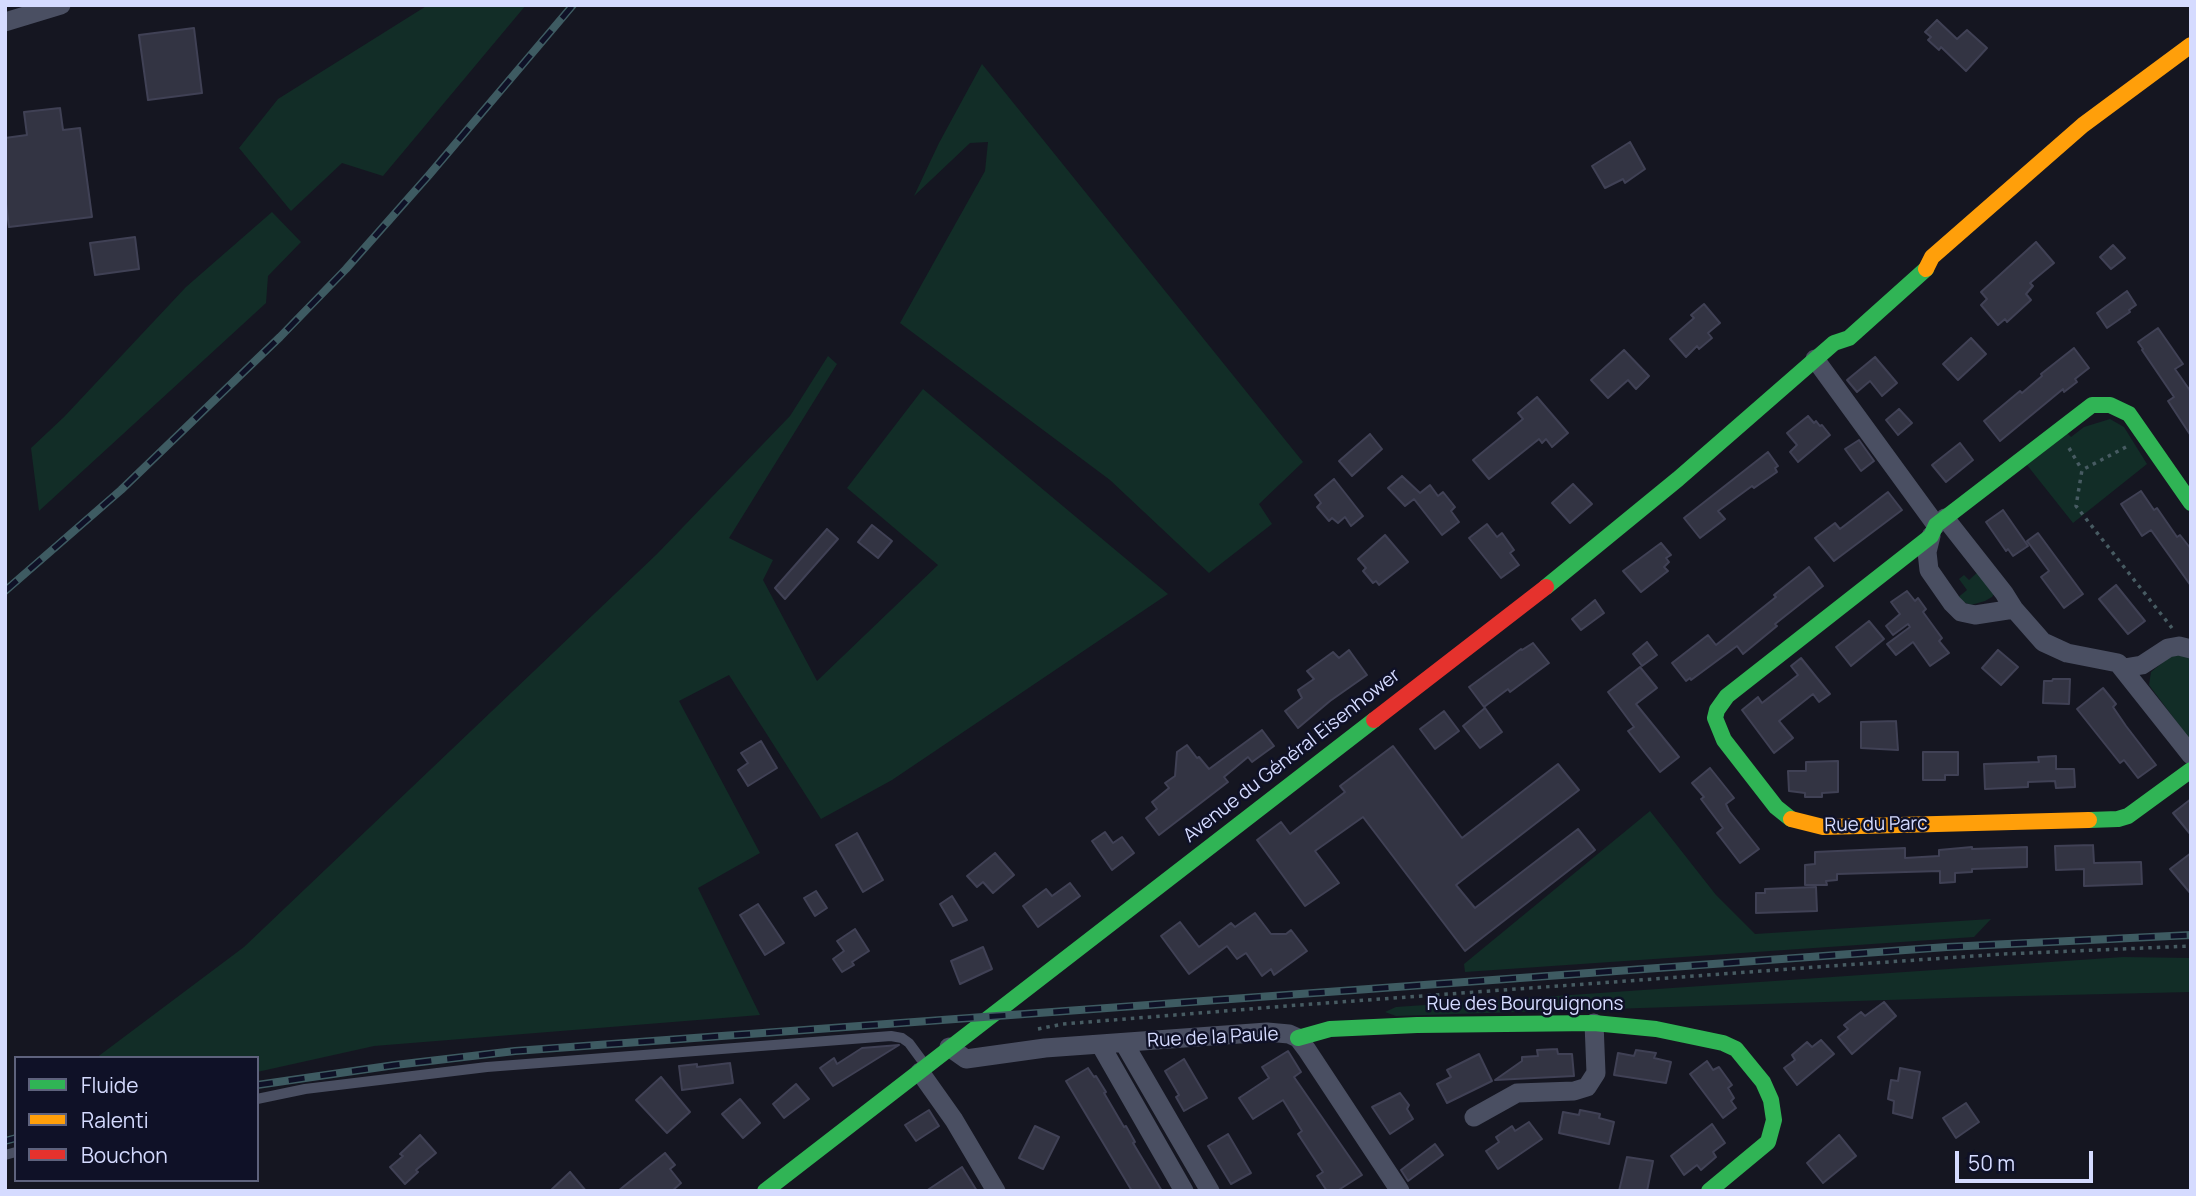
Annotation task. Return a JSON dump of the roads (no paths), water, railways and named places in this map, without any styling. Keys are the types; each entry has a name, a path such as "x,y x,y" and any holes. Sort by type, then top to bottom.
{"main road":[{"name":"Avenue du Général Eisenhower","path":"765,1191 1560,576 1678,479 1834,343 1840,328 1916,263 1933,257 2083,125 2191,45"},
{"name":"Rue du Parc","path":"2191,503 2134,419 2123,410 2110,405 2092,405 2057,429 1727,696 1717,710 1717,725 1724,740 1783,814 1792,820 1823,827 2118,819 2128,816 2191,770"},
{"name":"Rue des Bourguignons","path":"1298,1038 1330,1029 1594,1023 1656,1029 1723,1043 1736,1049 1763,1082 1773,1110 1772,1130 1768,1142 1709,1191"}],"street":[{"path":"5,22 61,5"},
{"path":"1815,359 1937,526 2004,593 2014,609 2043,642 2054,649 2111,660 2124,668 2191,755"},
{"path":"1937,526 1927,552 1929,570 1951,603 1961,612 1975,615 2014,609"},
{"path":"2124,668 2142,665 2168,648 2185,647"},
{"path":"1474,1117 1517,1093 1574,1091 1587,1087 1596,1073 1594,1023"},
{"name":"Rue de la Paule","path":"950,1047 966,1059 1012,1051 1280,1032 1298,1038 1400,1191"},
{"path":"1124,1043 1210,1191"},
{"path":"1100,1044 1184,1191"},
{"path":"923,1069 996,1191"}],"lane":[{"path":"259,1099 305,1089 487,1067 891,1036 909,1042 923,1069"}],"railway":[{"path":"5,591 121,490 280,337 346,269 573,5"},
{"path":"259,1085 515,1051 1947,947 2191,935"},
{"path":"5,1141 14,1139"}]}
